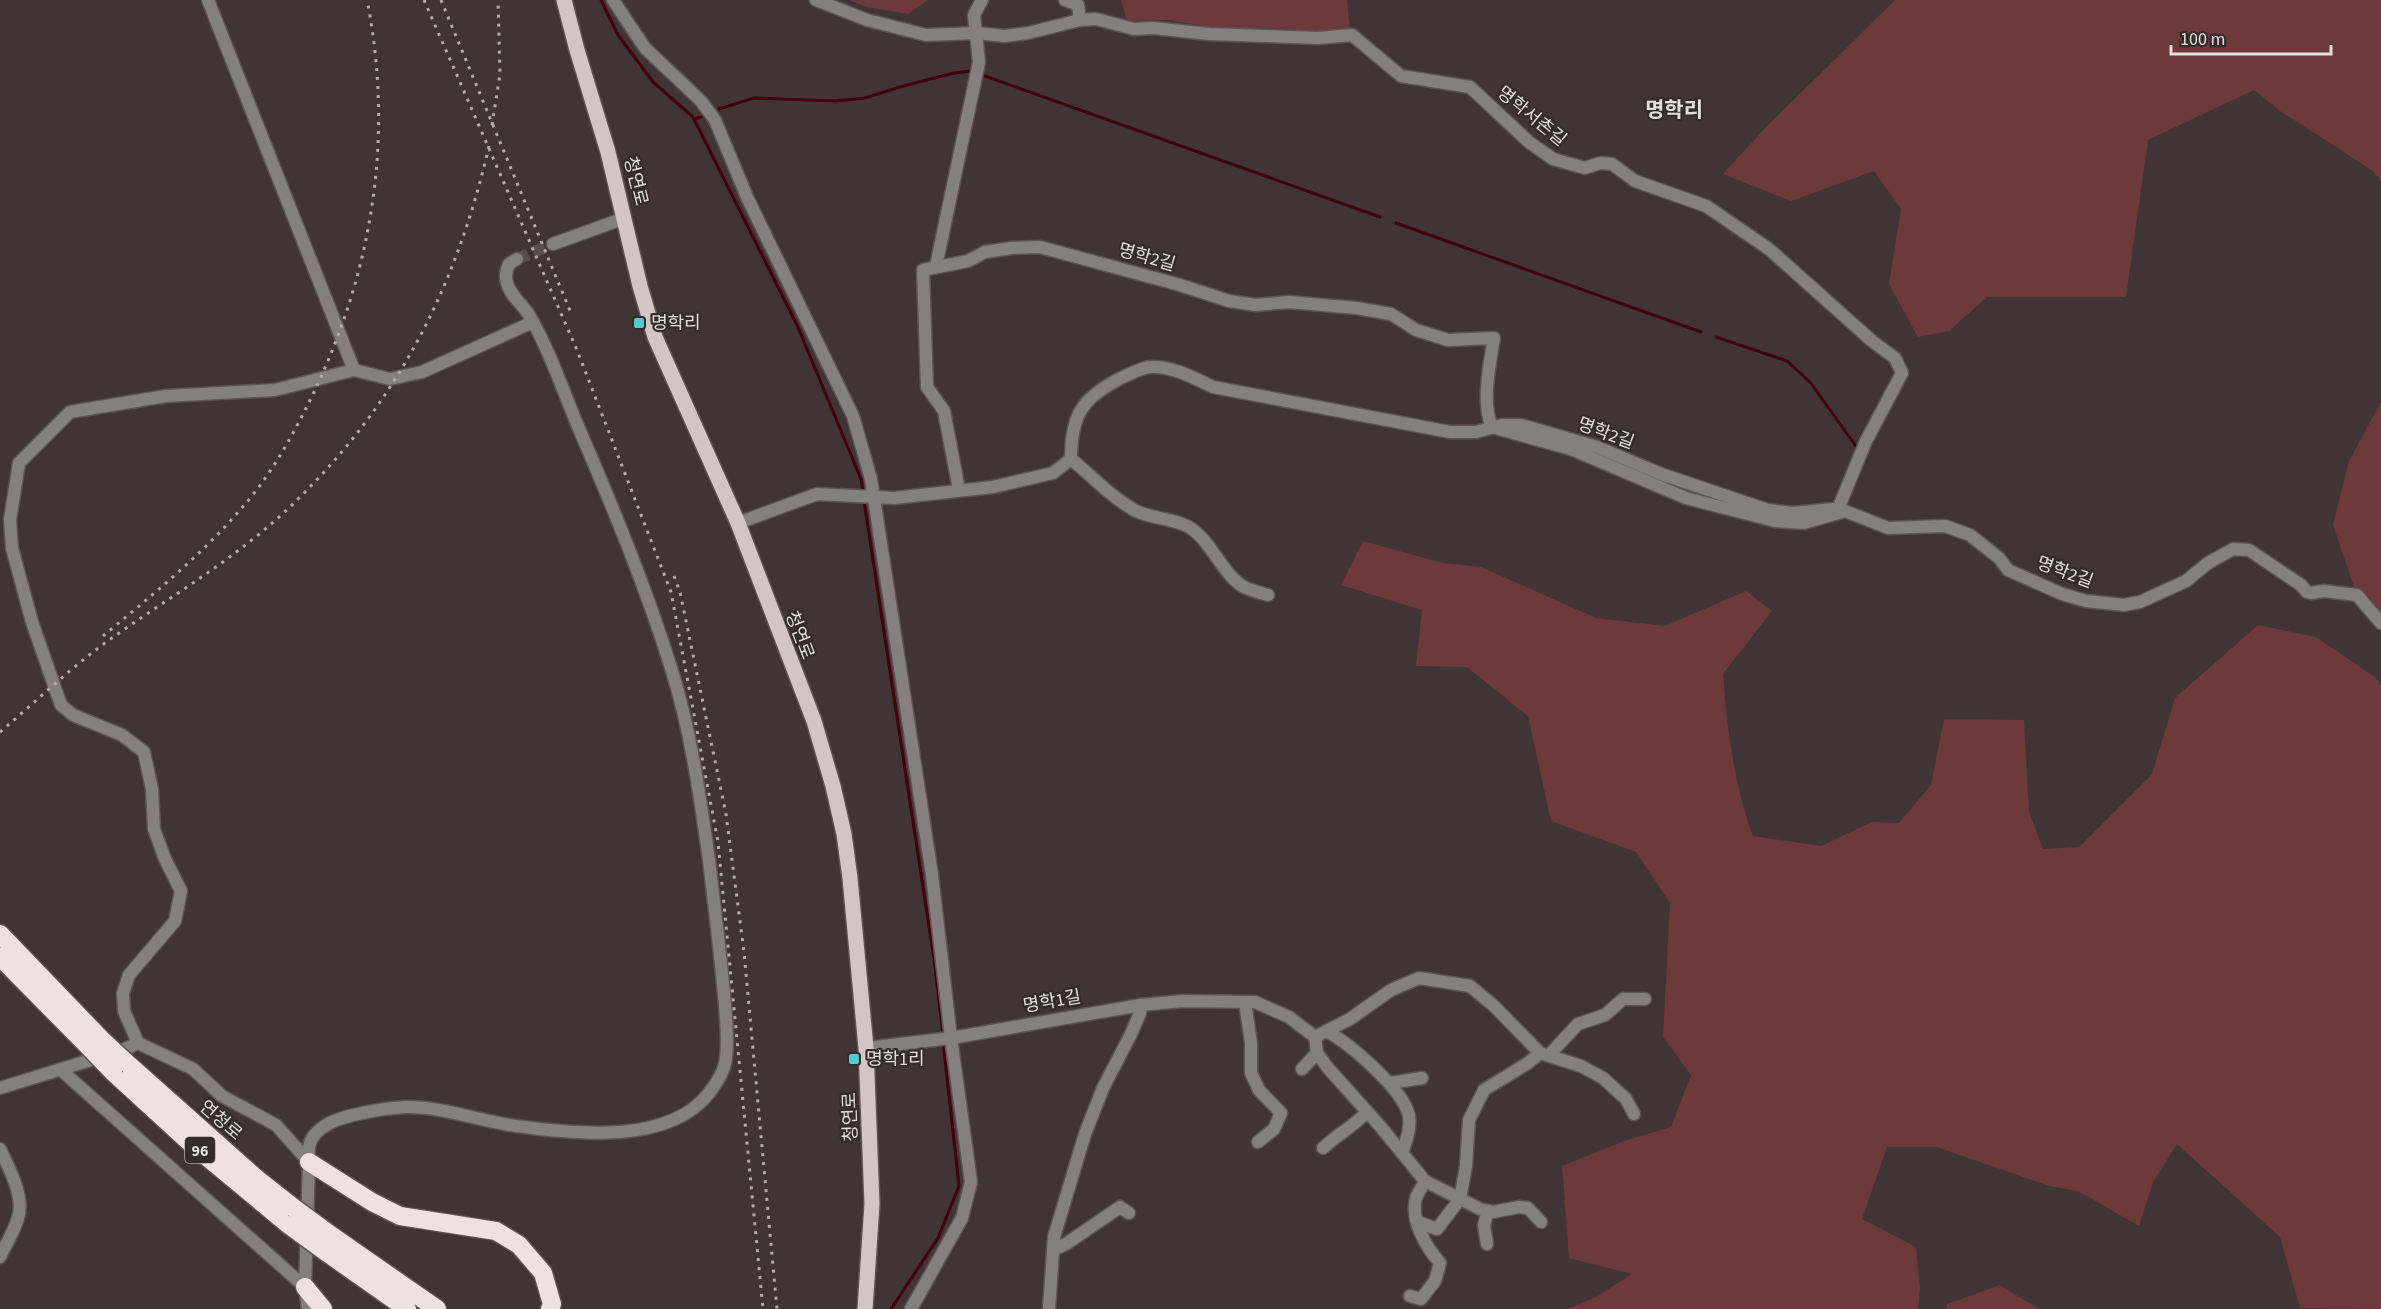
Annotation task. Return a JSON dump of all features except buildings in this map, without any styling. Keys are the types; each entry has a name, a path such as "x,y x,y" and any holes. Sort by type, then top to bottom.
{"highway":[{"name":"연청로","path":"0,934 95,1043"},
{"name":"연청로","path":"0,957 121,1069 239,1164 292,1217 329,1244 407,1309"},
{"path":"309,1162 372,1202 400,1216 496,1231 519,1245 543,1273 552,1305 550,1309"},
{"name":"연청로","path":"329,1244 437,1309"},
{"path":"305,1287 323,1309"}],"main road":[{"name":"청연로","path":"564,0 608,152 639,286 655,337 738,523 813,721 833,786 844,834 850,878 866,1048 872,1204 865,1309"}],"street":[{"path":"208,0 354,370"},
{"path":"613,0 645,48 701,101 715,120 747,197 853,416 871,479 870,497 932,875 950,1038 971,1182 962,1218 911,1309"},
{"name":"명학서촌길","path":"816,0 867,20 926,35 977,33 1004,36 1028,33 1080,20 1096,19 1134,29 1174,29 1209,34 1318,38 1352,35 1401,76 1470,87 1522,135 1553,159 1585,168 1600,163 1612,164 1635,181 1706,206 1727,219 1769,249 1872,341 1895,358 1902,373 1866,441 1838,512"},
{"path":"958,490 944,411 927,387 922,270 936,266 979,62 974,15 982,0"},
{"path":"1065,0 1078,5 1080,20"},
{"path":"554,244 625,218"},
{"name":"명학2길","path":"936,266 946,267 968,261 985,252 1040,247 1180,285 1229,301 1256,305 1289,302 1356,308 1391,314 1416,330 1449,340 1494,338 1488,385 1488,410 1492,427"},
{"path":"308,1309 305,1287 308,1147 318,1130 338,1118 405,1107 430,1109 548,1129 626,1131 670,1123 703,1101 717,1083 725,1065 727,1023 704,828 694,764 672,672 607,492 533,322 510,291 506,281 509,264 518,259"},
{"path":"309,1162 276,1125 222,1096 193,1069 138,1043 124,1011 123,993 129,975 175,921 181,891 165,859 154,829 152,789 144,752 122,735 74,715 61,705 32,622 12,548 10,520 19,463 70,412 166,396 275,390 354,370 390,379 422,372 533,322"},
{"name":"명학2길","path":"1071,459 1071,434 1079,413 1088,399 1107,385 1150,367 1186,374 1213,387 1411,426 1450,432 1476,432 1502,425 1521,425 1597,447 1661,474 1768,510 1793,513 1845,512 1887,528 1945,526 1970,535 1999,558 2008,570 2062,594 2086,601 2124,605 2140,602 2158,596 2186,581 2208,563 2233,549 2249,550 2309,592 2324,591 2357,595 2381,623"},
{"path":"738,523 817,494 850,497 917,497 993,487 1053,473 1071,459 1118,499 1138,512 1167,519 1190,528 1214,550 1232,576 1245,588 1268,595"},
{"path":"1541,1222 1528,1208 1488,1211 1425,1181 1328,1068 1317,1053 1315,1037 1328,1032 1391,990 1419,978 1470,986 1545,1054 1581,1066 1603,1078 1626,1099 1634,1114"},
{"path":"1418,1222 1437,1229 1460,1199 1466,1166 1469,1119 1484,1090 1545,1054 1578,1024 1605,1015 1623,999 1645,999"},
{"name":"명학1길","path":"866,1048 950,1038 1141,1005 1182,1001 1255,1002 1289,1017 1315,1037"},
{"path":"1245,1002 1251,1043 1251,1073 1259,1090 1281,1113 1274,1129 1258,1142"},
{"path":"1049,1309 1054,1237 1085,1134 1103,1088 1135,1024 1141,1005"},
{"path":"1328,1032 1338,1037 1390,1083 1409,1115 1409,1130 1402,1153"},
{"path":"0,1088 138,1043"},
{"path":"1302,1070 1317,1053"},
{"path":"61,1070 305,1287"},
{"path":"1390,1083 1422,1078"},
{"path":"1323,1148 1340,1132 1353,1126 1367,1112"},
{"path":"0,1149 20,1204 19,1216 0,1257"},
{"path":"1410,1296 1421,1299 1434,1281 1440,1263 1426,1247 1415,1210 1416,1198 1425,1181"},
{"path":"1053,1250 1066,1244 1120,1207 1129,1213"},
{"path":"1487,1244 1484,1225 1488,1211"}],"shaded area":[{"path":"849,0 928,0 908,14 867,7"},
{"path":"1121,0 1347,0 1350,29 1328,32 1267,28 1217,28 1169,20 1127,21"},
{"path":"1895,0 2381,0 2381,182 2373,171 2280,111 2254,90 2148,140 2126,297 1987,297 1949,331 1918,337 1889,284 1901,209 1874,171 1791,201 1723,174 1766,127"},
{"path":"2381,402 2381,613 2357,595 2333,525 2349,461"},
{"path":"1363,541 1443,563 1481,567 1596,618 1665,626 1746,591 1772,611 1723,674 1732,756 1746,817 1753,836 1821,846 1872,822 1899,823 1931,785 1944,719 2024,720 2029,812 2043,849 2079,847 2152,774 2175,698 2258,625 2316,637 2376,678 2381,686 2381,1309 2300,1308 2280,1237 2177,1144 2153,1182 2139,1226 2078,1191 2049,1186 1937,1147 1887,1147 1862,1219 1916,1247 1920,1289 1918,1309 1567,1309 1596,1297 1632,1274 1569,1258 1562,1166 1627,1140 1671,1127 1691,1075 1663,1037 1670,903 1636,852 1551,821 1528,716 1467,667 1416,666 1422,610 1341,585"},
{"path":"2000,1285 2039,1309 1946,1309 1947,1304"}],"waterway":[{"path":"601,0 618,35 653,82 693,117 797,325 861,479 863,492"},
{"path":"719,109 754,98 835,101 865,98 954,73 971,71"},
{"path":"985,76 1380,217"},
{"path":"694,119 701,117"},
{"path":"1396,223 1701,332"},
{"path":"1716,337 1787,361 1810,382 1858,449"},
{"path":"864,501 934,959 943,1035"},
{"path":"891,1309 938,1238 959,1186 943,1041"}],"tunnel":[{"path":"517,259 553,244"}],"railway":[{"path":"103,636 199,553 251,497 293,433 334,345 351,298 364,249 373,200 378,151 375,51 367,0"},
{"path":"424,0 577,350 671,592 718,842 763,1309"},
{"path":"441,0 571,313"},
{"path":"492,125 500,74 498,0"},
{"path":"0,732 97,649 254,539 297,500 333,462 366,422 394,381 419,338 460,246 489,146"},
{"path":"674,576 680,592 726,814 744,952 777,1309"}],"place":[{"name":"명학리","path":"639,323"},
{"name":"명학1리","path":"854,1059"}],"district":[{"name":"명학리","path":"1674,110"}]}
